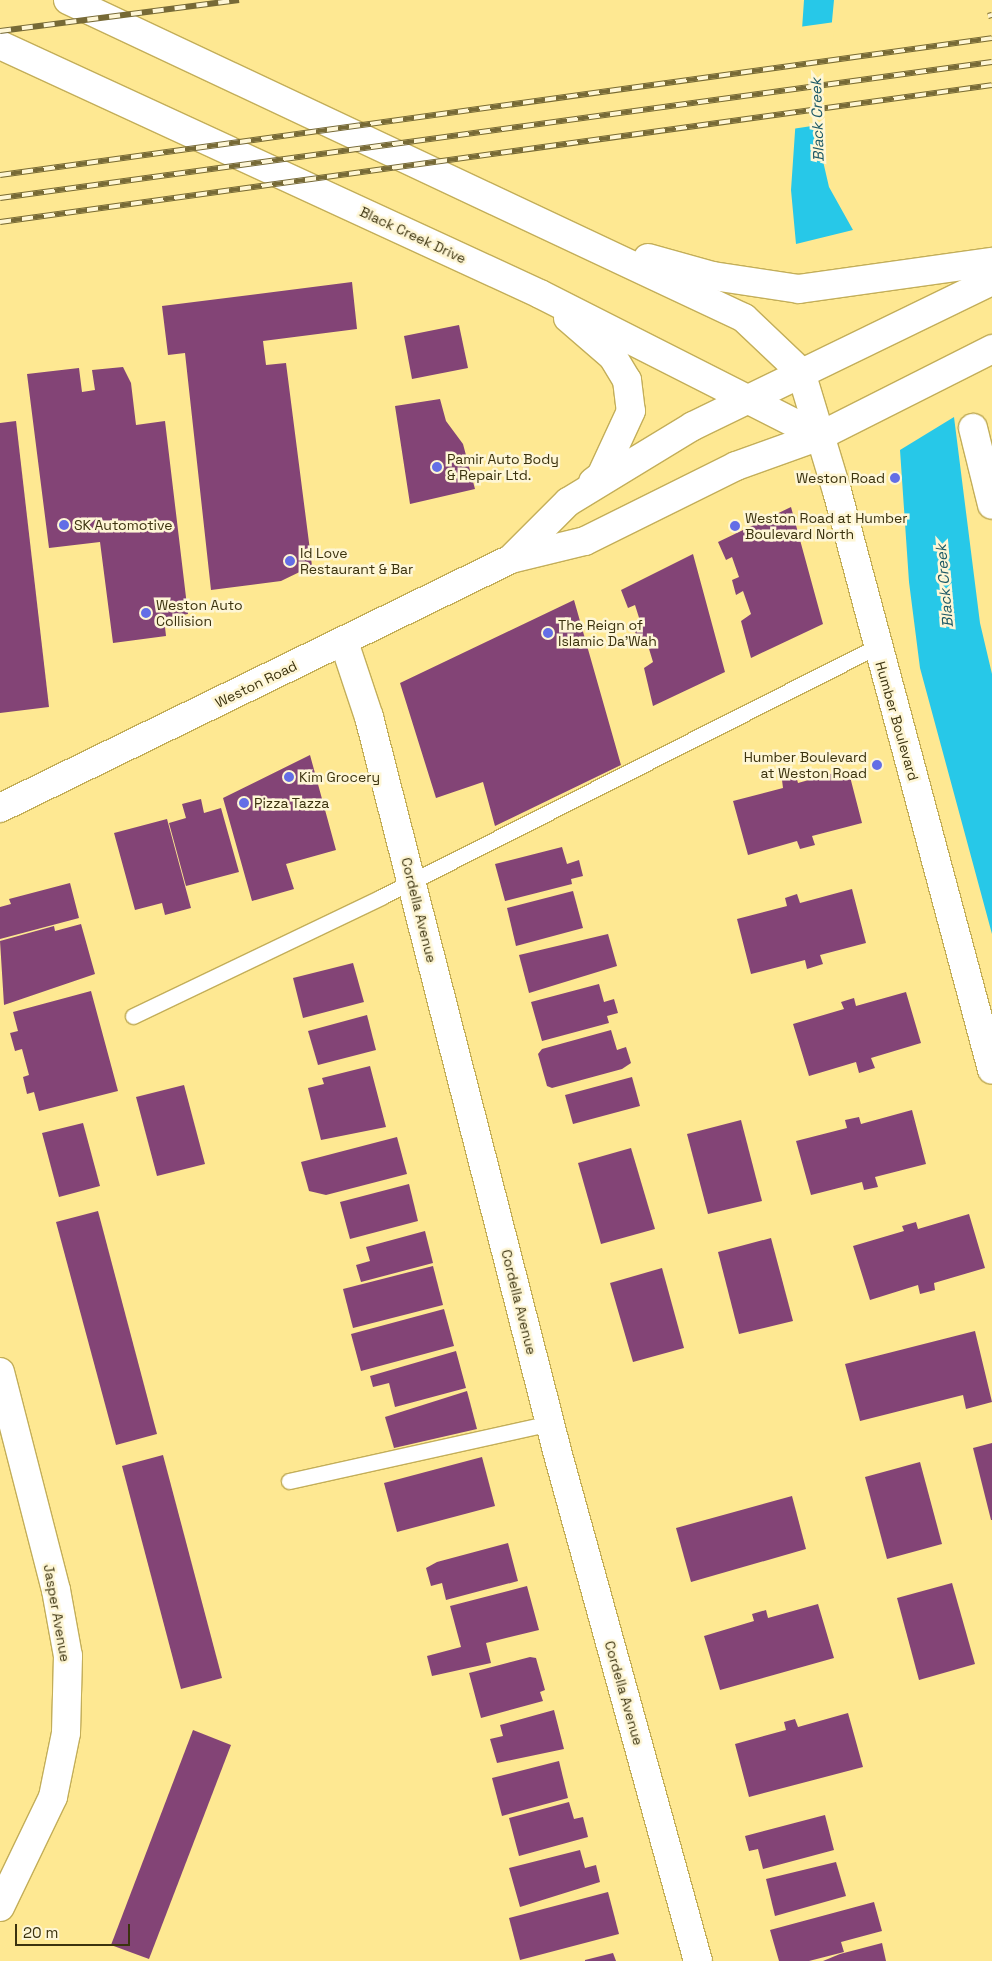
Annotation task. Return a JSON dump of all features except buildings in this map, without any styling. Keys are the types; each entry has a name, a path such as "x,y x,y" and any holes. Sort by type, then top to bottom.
{"main road":[{"path":"68,0 744,318 800,372 783,417 773,434 736,466"},
{"name":"Black Creek Drive","path":"0,45 540,294 820,436"},
{"path":"574,238 713,276 799,289 992,262"},
{"name":"Weston Road","path":"510,559 568,502 693,426 750,399 800,372 992,281"},
{"path":"540,294 613,357 627,380 630,411 616,448 601,476 568,502"},
{"name":"Weston Road","path":"0,808 344,642 510,559 585,541 736,466 820,436 992,348"},
{"name":"Humber Boulevard","path":"800,372 820,436 992,1070"},
{"path":"973,428 992,505"},
{"name":"Cordella Avenue","path":"344,642 412,882 550,1423 698,1961"},
{"name":"Jasper Avenue","path":"0,1372 56,1590 68,1656 66,1733 53,1797 0,1907"}],"lane":[{"path":"133,1016 412,882 876,647"},
{"path":"289,1482 550,1423"}],"water":[{"name":"Black Creek","path":"804,0 834,0 820,148 829,187 853,230 796,244 791,190"},
{"name":"Black Creek","path":"954,417 980,623 992,674 992,934 920,668 909,582 900,450"}],"pier":[{"path":"835,22 825,124 792,129 799,27"}],"railway":[{"path":"0,31 239,0"},
{"path":"988,16 992,15"},
{"path":"0,175 992,38"},
{"path":"0,198 992,62"},
{"path":"0,222 992,85"}],"place":[{"name":"Pamir Auto Body & Repair Ltd.","path":"437,467"},
{"name":"Weston Road","path":"895,478"},
{"name":"SK Automotive","path":"64,525"},
{"name":"Weston Road at Humber Boulevard North","path":"735,526"},
{"name":"Id Love Restaurant & Bar","path":"290,561"},
{"name":"Weston Auto Collision","path":"146,613"},
{"name":"The Reign of Islamic Da'Wah","path":"548,633"},
{"name":"Humber Boulevard at Weston Road","path":"877,765"},
{"name":"Kim Grocery","path":"289,777"},
{"name":"Pizza Tazza","path":"244,803"}]}
